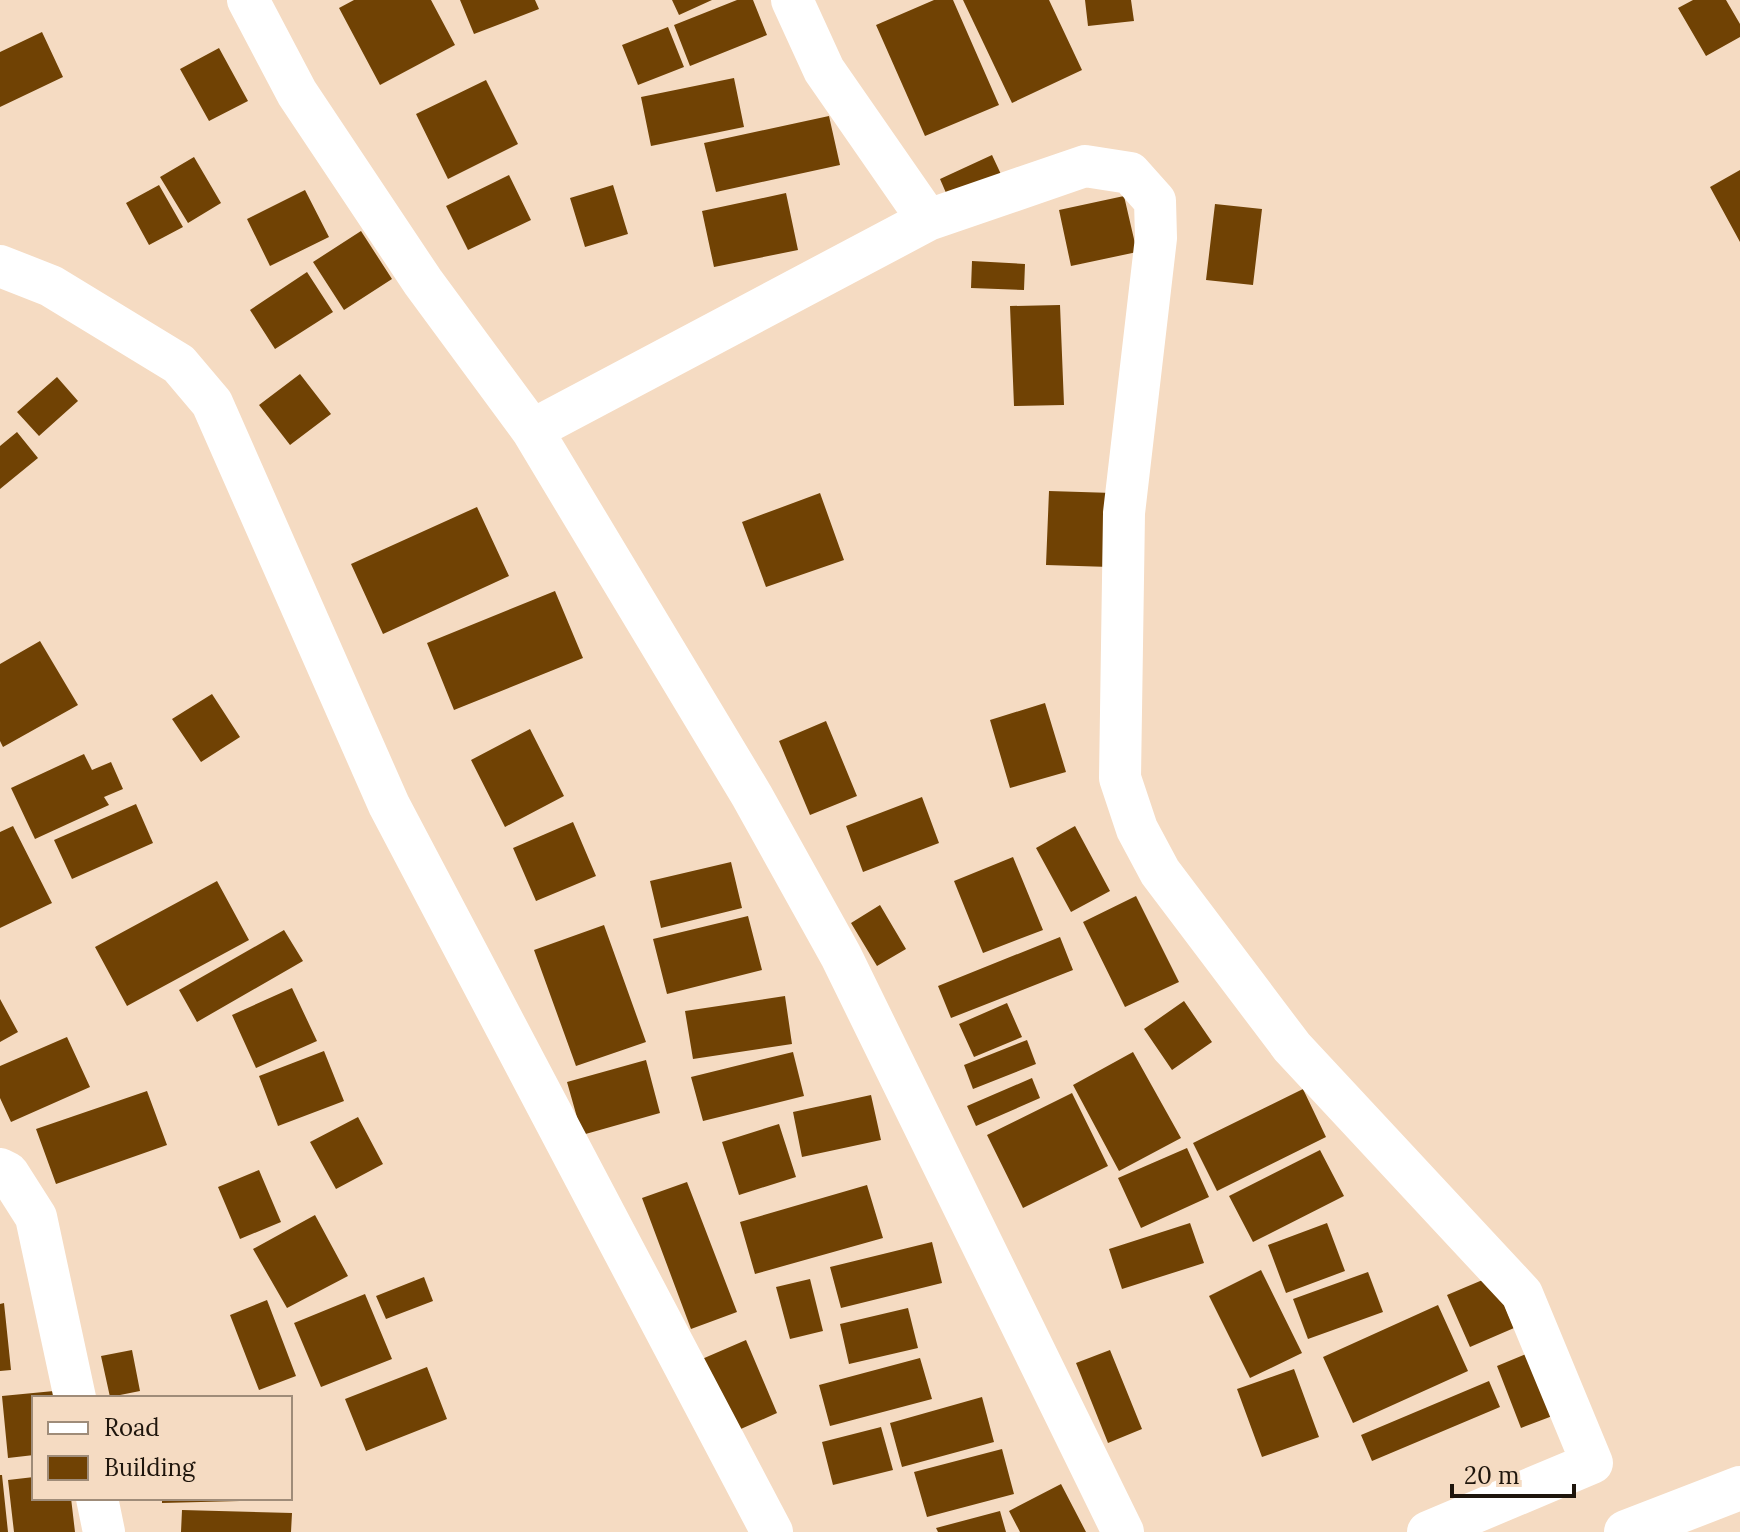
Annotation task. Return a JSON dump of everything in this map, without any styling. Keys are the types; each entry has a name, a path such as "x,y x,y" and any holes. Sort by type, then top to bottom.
{"main road":[{"path":"1626,1532 1740,1488"}],"street":[{"path":"248,0 297,93 423,282 532,430 752,796 841,956 1123,1532"},
{"path":"792,0 824,70 928,220"},
{"path":"532,430 928,220 1085,166 1130,173 1155,201 1156,238 1124,513 1120,778 1137,829 1160,872 1292,1047 1522,1294 1592,1463 1428,1532"},
{"path":"0,266 51,286 179,364 212,403 389,805 772,1532"},
{"path":"0,1169 8,1173 36,1217 75,1396"},
{"path":"97,1500 104,1532"}],"building":[{"path":"354,0 431,0 455,45 380,85 339,8"},
{"path":"460,0 535,0 539,9 474,34"},
{"path":"672,0 712,0 679,15"},
{"path":"737,0 753,0 767,35 690,66 674,25"},
{"path":"934,0 953,0 999,105 925,136 876,25"},
{"path":"963,0 1049,0 1082,70 1012,103"},
{"path":"1085,0 1131,0 1134,21 1088,26"},
{"path":"1693,0 1726,0 1740,24 1740,37 1706,56 1678,8"},
{"path":"668,27 684,67 638,85 622,45"},
{"path":"42,32 63,77 0,107 0,52"},
{"path":"219,48 248,101 209,121 180,69"},
{"path":"734,78 744,127 651,146 641,97"},
{"path":"486,80 518,144 448,179 416,114"},
{"path":"829,116 840,165 716,192 704,143"},
{"path":"992,155 1006,185 953,209 940,179"},
{"path":"194,157 221,203 188,223 160,177"},
{"path":"1740,170 1740,242 1710,187"},
{"path":"509,175 531,220 468,250 446,206"},
{"path":"159,185 183,227 149,245 126,203"},
{"path":"613,185 628,234 585,247 570,198"},
{"path":"305,190 329,237 270,266 247,219"},
{"path":"786,193 798,250 714,267 702,211"},
{"path":"1124,196 1137,252 1071,266 1059,210"},
{"path":"1215,204 1262,209 1253,285 1206,280"},
{"path":"361,231 392,279 344,310 313,262"},
{"path":"972,261 1025,264 1024,290 971,288"},
{"path":"307,272 333,312 275,349 250,310"},
{"path":"1060,305 1064,405 1014,406 1010,306"},
{"path":"300,374 331,414 290,445 259,405"},
{"path":"57,377 78,401 39,436 17,412"},
{"path":"17,432 38,458 0,489 0,446"},
{"path":"1049,491 1113,493 1110,567 1046,565"},
{"path":"820,493 844,560 766,587 742,522"},
{"path":"477,507 509,576 383,634 351,564"},
{"path":"555,591 583,658 454,710 427,643"},
{"path":"40,641 78,705 3,747 0,741 0,664"},
{"path":"212,694 240,737 201,762 172,719"},
{"path":"1045,703 1066,772 1010,788 990,720"},
{"path":"826,721 857,796 810,815 779,741"},
{"path":"530,729 564,796 505,827 471,760"},
{"path":"84,754 92,770 111,762 123,789 104,797 109,805 35,839 11,788"},
{"path":"922,797 939,843 863,872 846,826"},
{"path":"136,804 153,843 72,879 54,840"},
{"path":"573,822 596,876 536,901 513,848"},
{"path":"13,826 52,903 0,928 0,832"},
{"path":"1075,826 1110,891 1071,912 1036,848"},
{"path":"1013,857 1043,930 983,953 954,881"},
{"path":"731,862 742,908 661,928 650,881"},
{"path":"217,881 249,940 127,1006 95,947"},
{"path":"1136,896 1179,982 1125,1007 1083,922"},
{"path":"880,905 906,949 877,966 851,923"},
{"path":"748,916 762,970 667,994 653,939"},
{"path":"604,925 646,1042 576,1066 534,950"},
{"path":"284,930 303,961 197,1022 179,990"},
{"path":"1060,937 1073,970 951,1018 938,986"},
{"path":"292,988 317,1041 256,1068 232,1015"},
{"path":"785,996 792,1044 693,1059 685,1011"},
{"path":"0,999 18,1032 0,1042"},
{"path":"1184,1001 1212,1042 1172,1070 1144,1029"},
{"path":"1007,1003 1022,1037 974,1057 959,1024"},
{"path":"67,1037 90,1087 11,1122 0,1098 0,1066"},
{"path":"1027,1040 1036,1064 973,1089 964,1065"},
{"path":"324,1051 344,1101 278,1126 259,1076"},
{"path":"793,1052 804,1096 703,1121 691,1077"},
{"path":"1133,1052 1181,1138 1119,1171 1073,1085"},
{"path":"646,1060 660,1113 582,1135 567,1082"},
{"path":"1032,1078 1040,1098 976,1126 967,1106"},
{"path":"1303,1089 1326,1137 1217,1191 1193,1143"},
{"path":"147,1091 167,1145 56,1184 36,1129"},
{"path":"1072,1093 1108,1166 1023,1208 987,1135"},
{"path":"871,1095 881,1140 802,1157 793,1112"},
{"path":"358,1117 383,1164 336,1189 310,1142"},
{"path":"779,1124 796,1177 739,1195 722,1142"},
{"path":"1187,1148 1209,1197 1141,1228 1118,1178"},
{"path":"1320,1150 1344,1196 1253,1242 1229,1196"},
{"path":"259,1170 281,1222 240,1239 218,1187"},
{"path":"687,1182 737,1312 691,1329 642,1198"},
{"path":"867,1185 883,1238 755,1274 740,1222"},
{"path":"315,1215 348,1276 287,1308 253,1249"},
{"path":"1190,1223 1204,1263 1122,1289 1109,1249"},
{"path":"1327,1223 1345,1271 1286,1293 1268,1245"},
{"path":"932,1242 942,1283 841,1308 830,1267"},
{"path":"1261,1270 1302,1353 1250,1378 1209,1296"},
{"path":"1368,1272 1383,1312 1308,1339 1293,1299"},
{"path":"1492,1276 1514,1328 1470,1347 1447,1295"},
{"path":"424,1277 433,1301 386,1319 376,1296"},
{"path":"810,1279 823,1331 790,1339 776,1287"},
{"path":"365,1294 392,1359 321,1387 294,1323"},
{"path":"267,1300 296,1376 259,1390 230,1315"},
{"path":"4,1303 11,1370 0,1371 0,1304"},
{"path":"1438,1305 1468,1371 1353,1423 1323,1357"},
{"path":"908,1308 918,1348 849,1364 840,1324"},
{"path":"746,1340 777,1413 734,1432 702,1359"},
{"path":"1538,1349 1563,1412 1521,1428 1497,1366"},
{"path":"132,1350 140,1391 110,1396 101,1356"},
{"path":"1110,1350 1142,1429 1108,1443 1076,1363"},
{"path":"920,1358 932,1399 830,1426 819,1385"},
{"path":"427,1367 447,1419 366,1451 345,1399"},
{"path":"1294,1369 1319,1437 1262,1457 1237,1389"},
{"path":"1489,1381 1500,1407 1372,1461 1361,1435"},
{"path":"54,1391 54,1396 32,1396 32,1455 8,1458 2,1396"},
{"path":"982,1397 994,1442 902,1467 890,1423"},
{"path":"881,1427 893,1470 833,1485 822,1442"},
{"path":"1002,1449 1014,1494 927,1517 914,1472"},
{"path":"2,1475 8,1532 0,1532"},
{"path":"32,1477 32,1500 71,1500 75,1532 14,1532 8,1480"},
{"path":"1061,1484 1086,1532 1020,1532 1009,1511"},
{"path":"162,1500 240,1500 240,1501 162,1503"},
{"path":"182,1510 292,1513 291,1532 181,1532"},
{"path":"1000,1511 1006,1532 938,1532 936,1528"}]}
